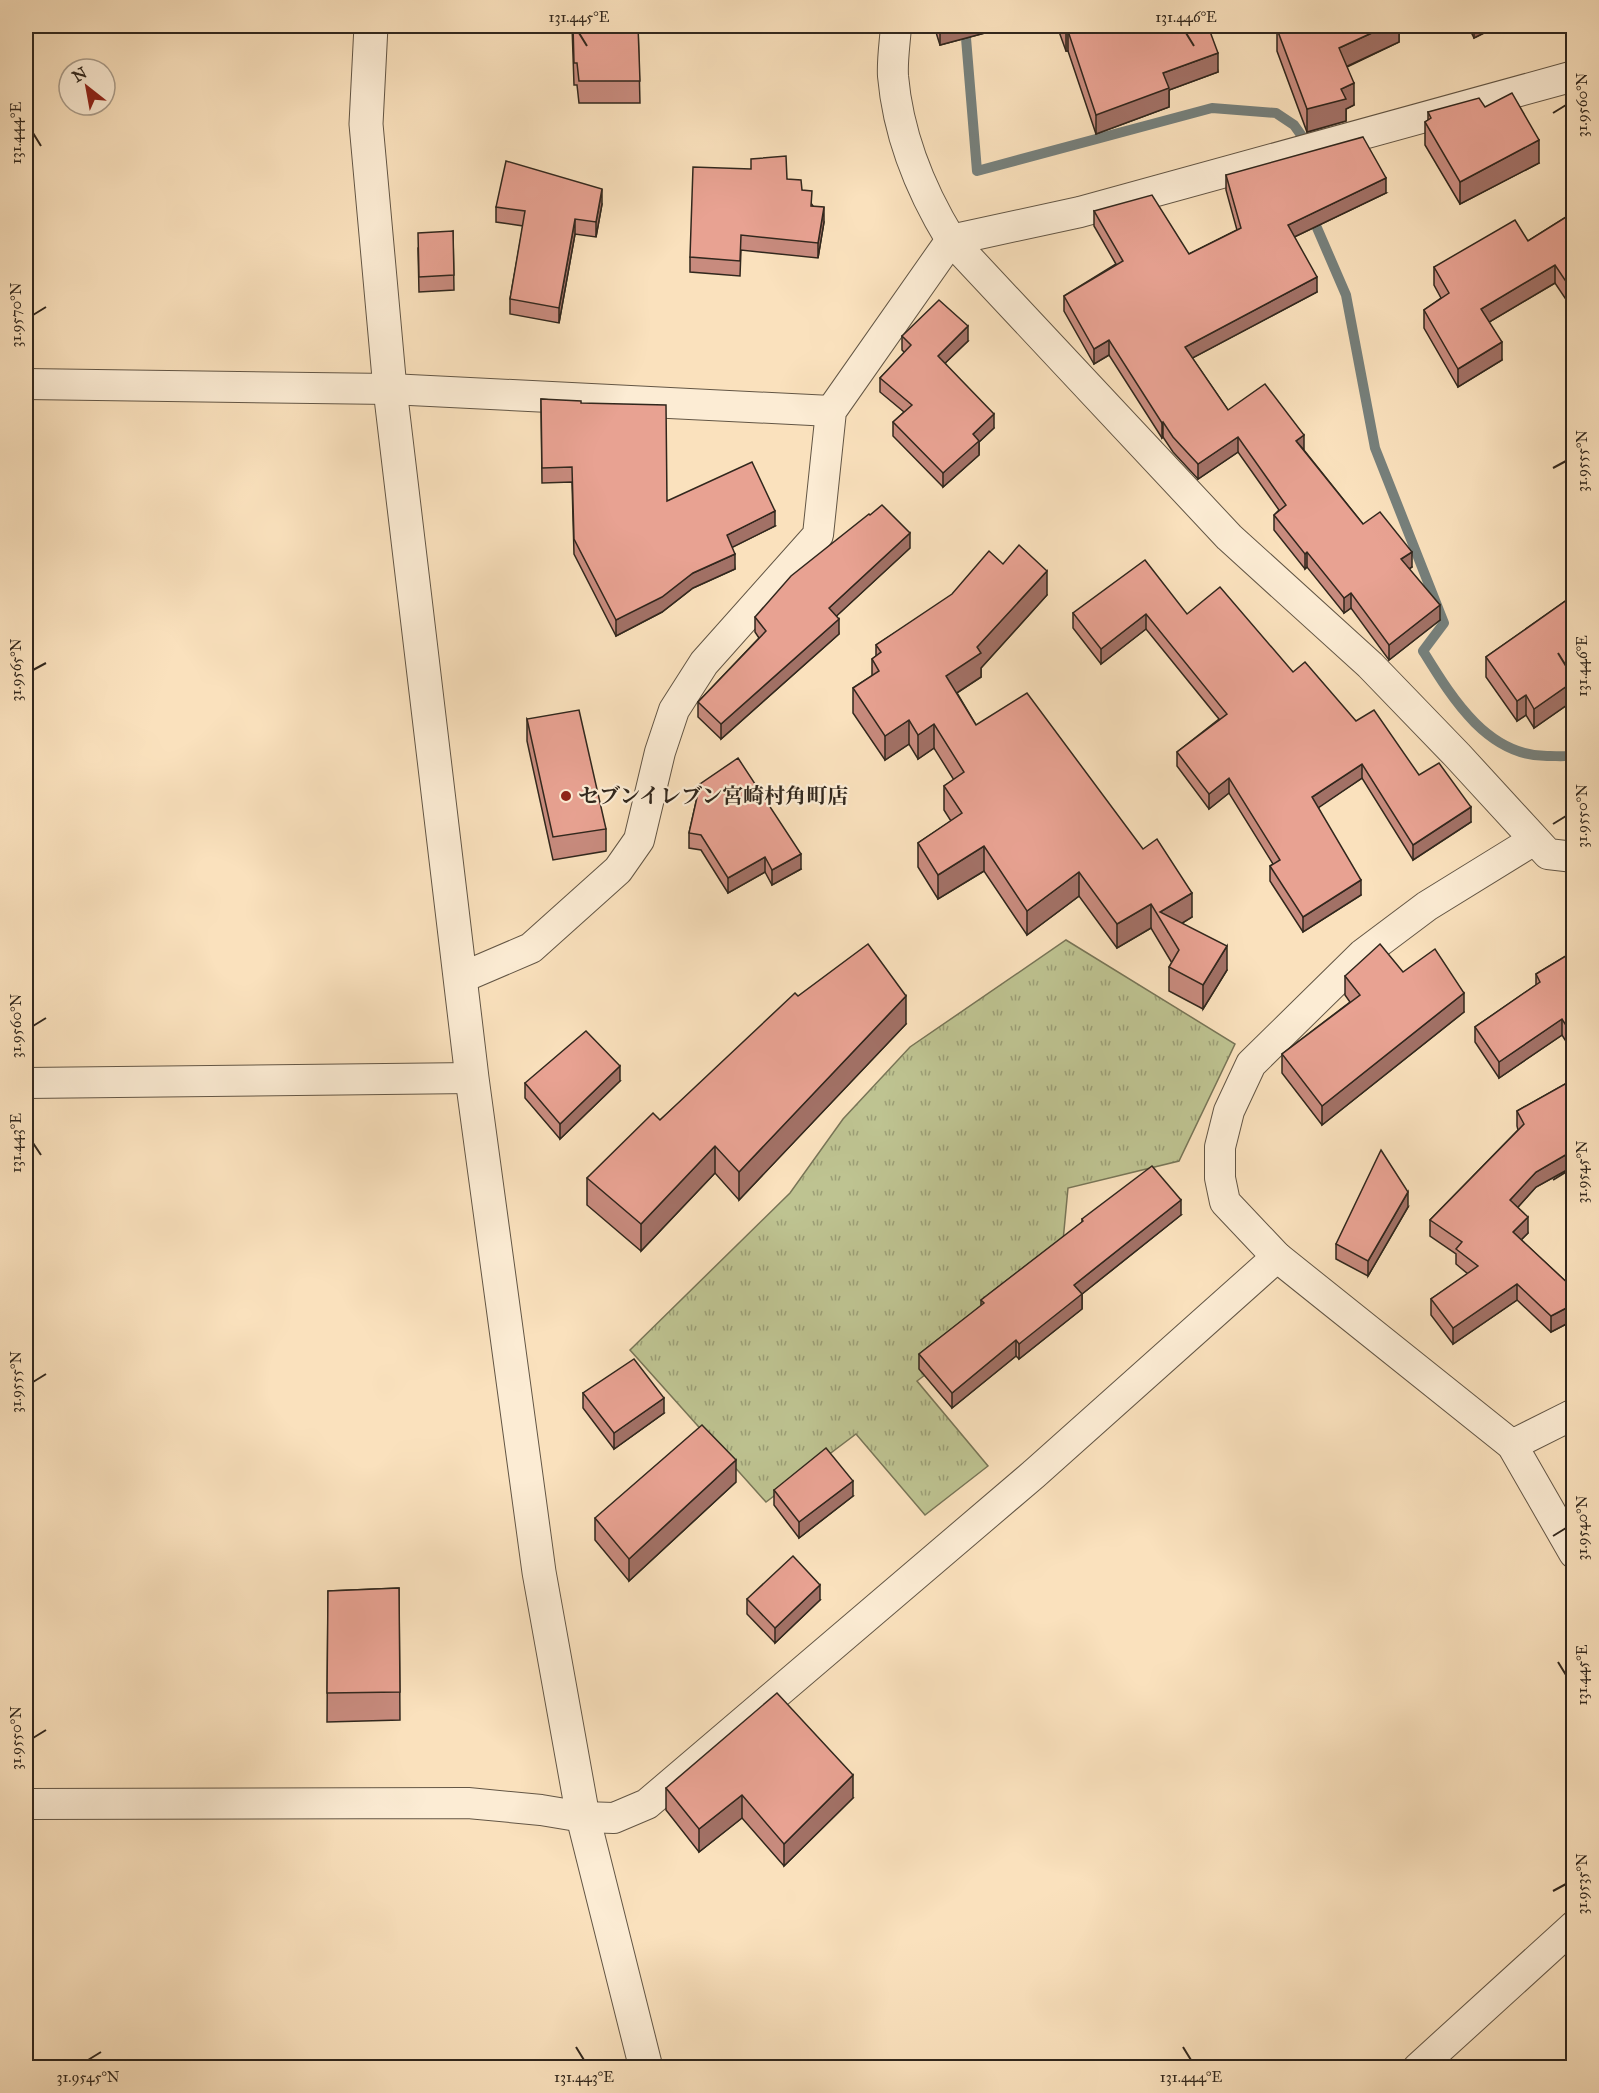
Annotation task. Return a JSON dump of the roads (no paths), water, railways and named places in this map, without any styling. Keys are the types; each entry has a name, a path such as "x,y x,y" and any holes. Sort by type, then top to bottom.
{"street":[{"path":"371,26 366,124 390,389 472,1078 539,1572 583,1817 646,2067"},
{"path":"896,26 893,75 906,145 937,218 951,240 1229,537 1370,665 1548,854 1574,857"},
{"path":"461,978 531,948 618,870 639,840 660,752 674,710 704,663 818,535 831,411 951,240 1080,212 1574,76"},
{"path":"26,384 390,389 831,411"},
{"path":"1534,840 1427,906 1363,954 1251,1064 1229,1111 1220,1147 1220,1178 1225,1202 1277,1257 1512,1444 1574,1553"},
{"path":"26,1083 472,1078"},
{"path":"26,1804 468,1803 541,1810 583,1817 614,1818 647,1804 1034,1474 1277,1257"},
{"path":"1512,1444 1574,1414"},
{"path":"1418,2067 1574,1926"}],"waterway":[{"path":"965,26 977,171 1212,108 1276,113 1294,125 1304,139 1303,147"},
{"path":"1311,214 1346,295 1375,448 1444,623 1423,651 1446,688 1474,722 1490,736 1508,747 1528,754 1574,755"}],"place":[{"name":"セブンイレブン宮崎村角町店","path":"566,796"}]}
